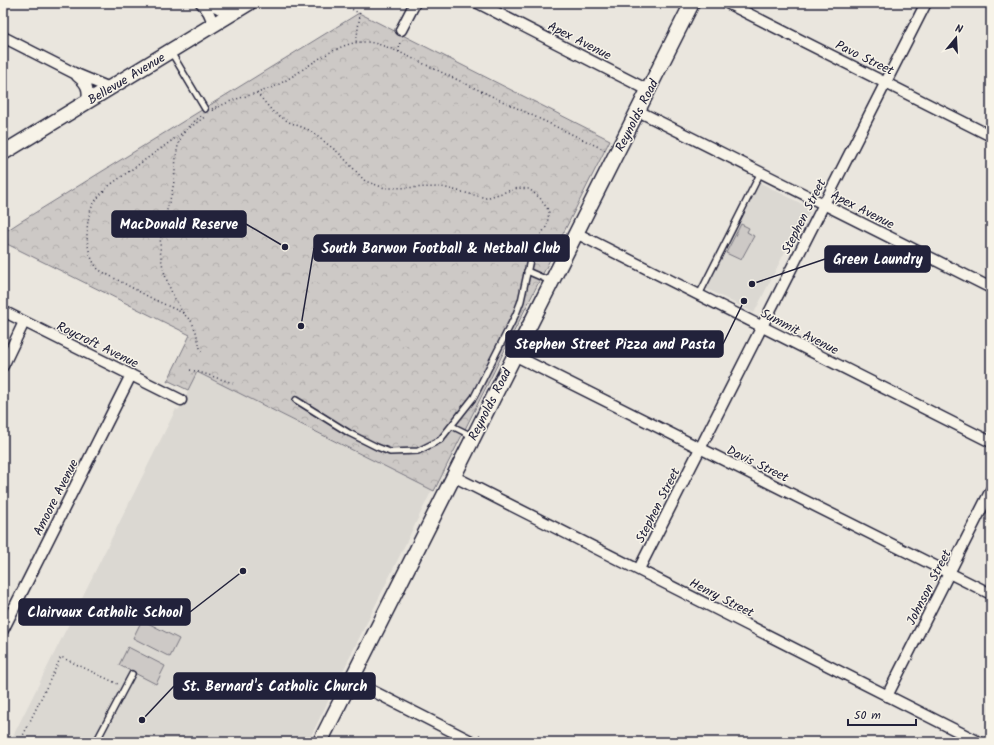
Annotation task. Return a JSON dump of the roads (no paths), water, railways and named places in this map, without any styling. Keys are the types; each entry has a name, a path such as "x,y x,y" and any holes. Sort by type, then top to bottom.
{"street":[{"path":"201,3 206,7 210,14 213,25"},
{"path":"209,3 230,14"},
{"name":"Bellevue Avenue","path":"3,153 249,3"},
{"path":"401,30 415,3"},
{"name":"Apex Avenue","path":"478,3 648,90"},
{"name":"Reynolds Road","path":"320,742 692,3"},
{"name":"Pavo Street","path":"727,3 991,136"},
{"name":"Stephen Street","path":"639,569 926,3"},
{"path":"3,37 74,73 110,88"},
{"path":"74,73 85,82 88,90 87,102"},
{"name":"Apex Avenue","path":"638,111 991,288"},
{"name":"Summit Avenue","path":"576,233 991,442"},
{"name":"Roycroft Avenue","path":"3,312 181,400"},
{"path":"3,366 24,322"},
{"name":"Davis Street","path":"514,355 991,594"},
{"name":"Amoore Avenue","path":"3,630 131,375"},
{"name":"Henry Street","path":"453,476 979,742"},
{"name":"Johnson Street","path":"887,696 991,490"},
{"path":"351,680 473,742"}],"lane":[{"path":"170,51 205,109"},
{"path":"699,295 761,172"},
{"path":"296,400 349,433 390,452 418,451 440,440 478,390 516,314 533,246"},
{"path":"527,271 551,282"},
{"path":"452,426 473,437"},
{"path":"97,742 132,674"}],"place":[{"name":"MacDonald Reserve","path":"285,247"},
{"name":"Green Laundry","path":"752,284"},
{"name":"Stephen Street Pizza and Pasta","path":"744,301"},
{"name":"South Barwon Football & Netball Club","path":"301,326"},
{"name":"Clairvaux Catholic School","path":"243,571"},
{"name":"St. Bernard's Catholic Church","path":"142,720"}]}
